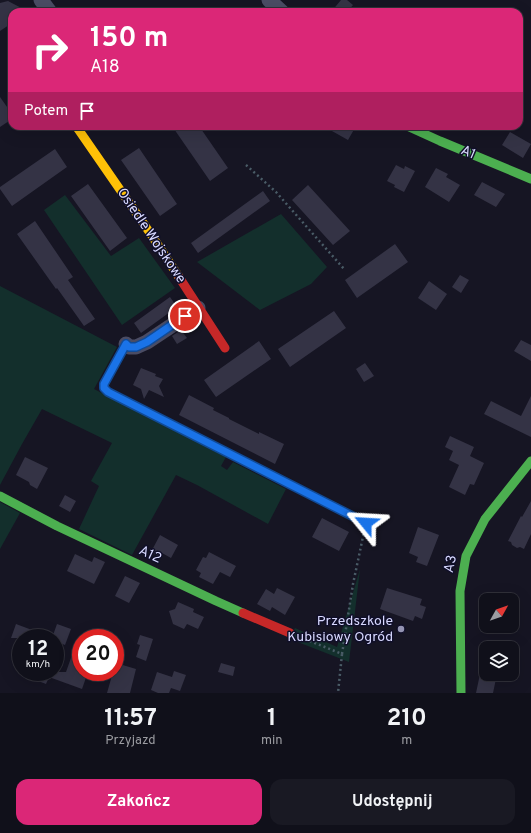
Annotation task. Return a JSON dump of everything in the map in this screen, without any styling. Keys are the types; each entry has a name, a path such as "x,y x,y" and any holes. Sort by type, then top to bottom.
{"street":[{"path":"269,0 278,8"},
{"name":"Osiedle Wojskowe","path":"79,130 150,233 225,348"},
{"name":"A1","path":"416,130 531,179"},
{"path":"126,344 129,347 136,347 147,342 198,308"},
{"name":"A3","path":"461,693 460,591 466,556 485,519 531,461"},
{"name":"A12","path":"0,496 57,526 202,595 290,633"}],"lane":[{"path":"126,344 104,384 104,388 108,392 366,523"}],"path":[{"path":"246,165 276,192 344,269"},
{"path":"338,693 342,654 353,584 366,523"},
{"path":"290,633 342,654"}],"green space":[{"path":"65,195 111,256 139,238 175,288 122,325 44,210"},
{"path":"281,214 327,267 311,284 260,310 197,262"},
{"path":"0,286 117,347 94,389 226,457 221,466 227,470 233,462 286,489 268,524 176,475 132,555 79,529 99,486 91,481 112,443 42,409 0,485"},
{"path":"0,502 20,513 0,549"},
{"path":"360,569 349,662 290,639 295,628 337,647"}],"building":[{"path":"341,0 347,0 353,5 350,8 334,8"},
{"path":"8,1 21,8 8,8 8,26 0,31 0,3"},
{"path":"0,97 8,108 8,122 0,127"},
{"path":"175,130 202,130 228,168 210,181"},
{"path":"330,130 354,130 348,140"},
{"path":"510,132 531,144 523,158 502,145"},
{"path":"139,148 177,204 160,216 121,160"},
{"path":"55,149 67,167 12,206 0,187"},
{"path":"396,165 404,169 405,166 415,171 404,192 394,187 395,185 387,181"},
{"path":"436,168 448,174 446,177 460,185 449,202 425,187"},
{"path":"482,182 505,194 496,207 474,195"},
{"path":"88,184 127,238 110,251 71,196"},
{"path":"308,185 350,231 333,245 292,200"},
{"path":"263,191 270,201 198,253 191,243"},
{"path":"35,221 73,277 68,280 95,319 84,326 17,234"},
{"path":"395,244 408,262 357,298 345,280"},
{"path":"460,275 469,280 461,293 452,287"},
{"path":"429,281 447,294 436,310 418,298"},
{"path":"170,297 177,307 141,333 134,323"},
{"path":"334,311 346,328 290,367 278,349"},
{"path":"181,330 187,338 177,344 172,336"},
{"path":"521,340 531,345 531,361 514,351"},
{"path":"259,341 271,359 216,397 204,380"},
{"path":"365,363 374,376 364,382 356,369"},
{"path":"141,368 156,374 155,376 163,379 159,386 164,397 149,390 144,399 141,389 133,385"},
{"path":"189,395 214,408 213,410 229,419 259,434 259,432 284,444 275,464 179,415"},
{"path":"531,396 531,437 484,414 491,401 521,416"},
{"path":"450,436 474,447 470,456 484,463 474,485 470,484 465,495 449,487 459,465 449,460 453,451 445,447"},
{"path":"25,457 48,468 37,489 30,485 29,482 16,475"},
{"path":"65,495 76,501 70,512 59,506"},
{"path":"531,501 531,534 524,549 520,547 517,548 508,541"},
{"path":"322,518 349,532 339,551 312,537"},
{"path":"418,527 439,535 427,566 416,562 418,557 409,553"},
{"path":"160,535 178,545 171,558 162,553 159,557 151,552"},
{"path":"209,552 236,566 230,577 220,572 213,584 199,577 201,573 196,570 203,557 206,558"},
{"path":"75,554 92,562 94,557 105,562 94,584 67,571"},
{"path":"125,576 140,583 129,603 115,596"},
{"path":"277,588 295,597 285,615 272,607 270,611 257,604 266,589 274,594"},
{"path":"387,588 422,599 420,605 426,607 422,619 415,616 413,621 380,609"},
{"path":"178,602 194,609 193,612 204,617 198,629 187,624 184,629 173,624 169,611 175,609"},
{"path":"16,624 29,629 14,629"},
{"path":"57,624 71,629 65,645 64,629 55,629"},
{"path":"140,635 153,639 146,661 136,657 140,645 137,644"},
{"path":"72,655 72,681 85,681 82,689 60,681 64,681 64,672 66,672"},
{"path":"221,663 235,667 233,676 218,672"},
{"path":"124,665 136,669 130,693 107,693 110,681 124,681"},
{"path":"174,671 186,675 180,691 171,688 169,693 158,693 151,690 157,672 172,677"},
{"path":"479,679 479,681 496,681 493,693 476,693"},
{"path":"38,681 47,681 46,684"}],"traffic: fast":[{"path":"416,130 531,179"},
{"path":"461,693 460,591 466,556 485,519 531,461"},
{"path":"0,496 57,526 243,613"}],"traffic: slow":[{"path":"79,130 179,277"}],"traffic: jam":[{"path":"179,277 225,348"},
{"path":"243,613 290,633"}],"place":[{"name":"Przedszkole Kubisiowy Ogród","path":"401,629"}],"route":[{"path":"185,316 147,342 136,347 129,347 126,344 104,384 104,388 108,392 366,523"}]}
